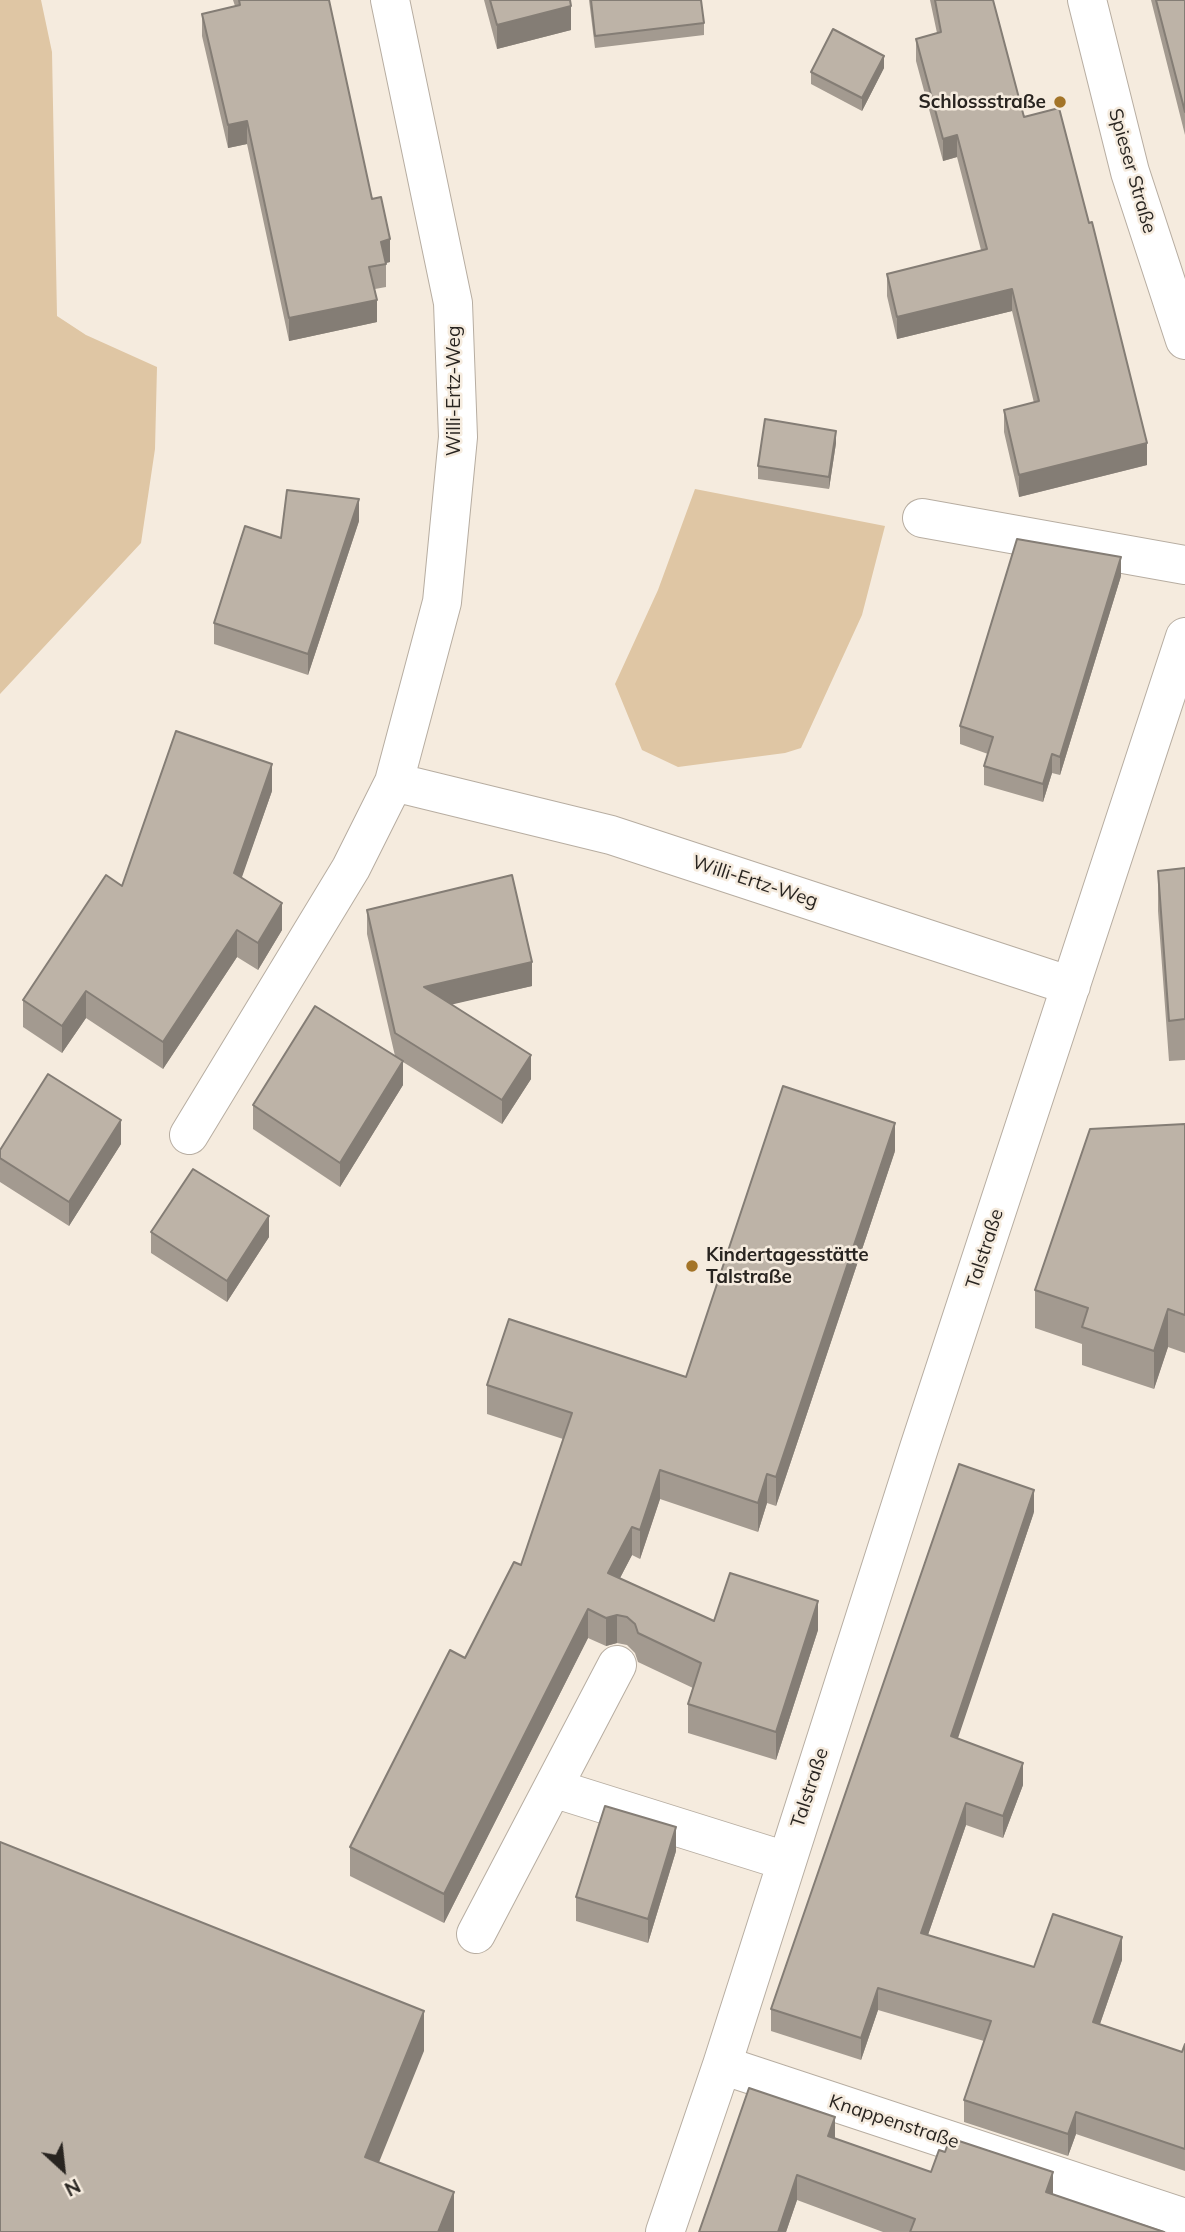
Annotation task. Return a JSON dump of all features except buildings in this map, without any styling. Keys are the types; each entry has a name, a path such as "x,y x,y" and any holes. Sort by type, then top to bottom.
{"street":[{"name":"Willi-Ertz-Weg","path":"189,1135 351,869 394,782 442,602 458,437 453,303 390,0"},
{"name":"Spieser Straße","path":"1087,0 1130,172 1185,340"},
{"path":"922,518 1185,565"},
{"name":"Talstraße","path":"665,2232 722,2065 1185,637"},
{"name":"Willi-Ertz-Weg","path":"394,782 611,835 1071,986"},
{"path":"476,1934 617,1665"},
{"path":"553,1788 786,1861"},
{"name":"Knappenstraße","path":"722,2065 1185,2218"}],"shaded area":[{"path":"0,0 41,0 52,52 57,316 86,335 157,367 155,449 141,543 0,694"},
{"path":"695,489 885,526 862,615 801,748 785,753 678,767 642,750 615,684 658,590"}],"place":[{"name":"Schlossstraße","path":"1060,102"},
{"name":"Kindertagesstätte Talstraße","path":"692,1266"}]}
